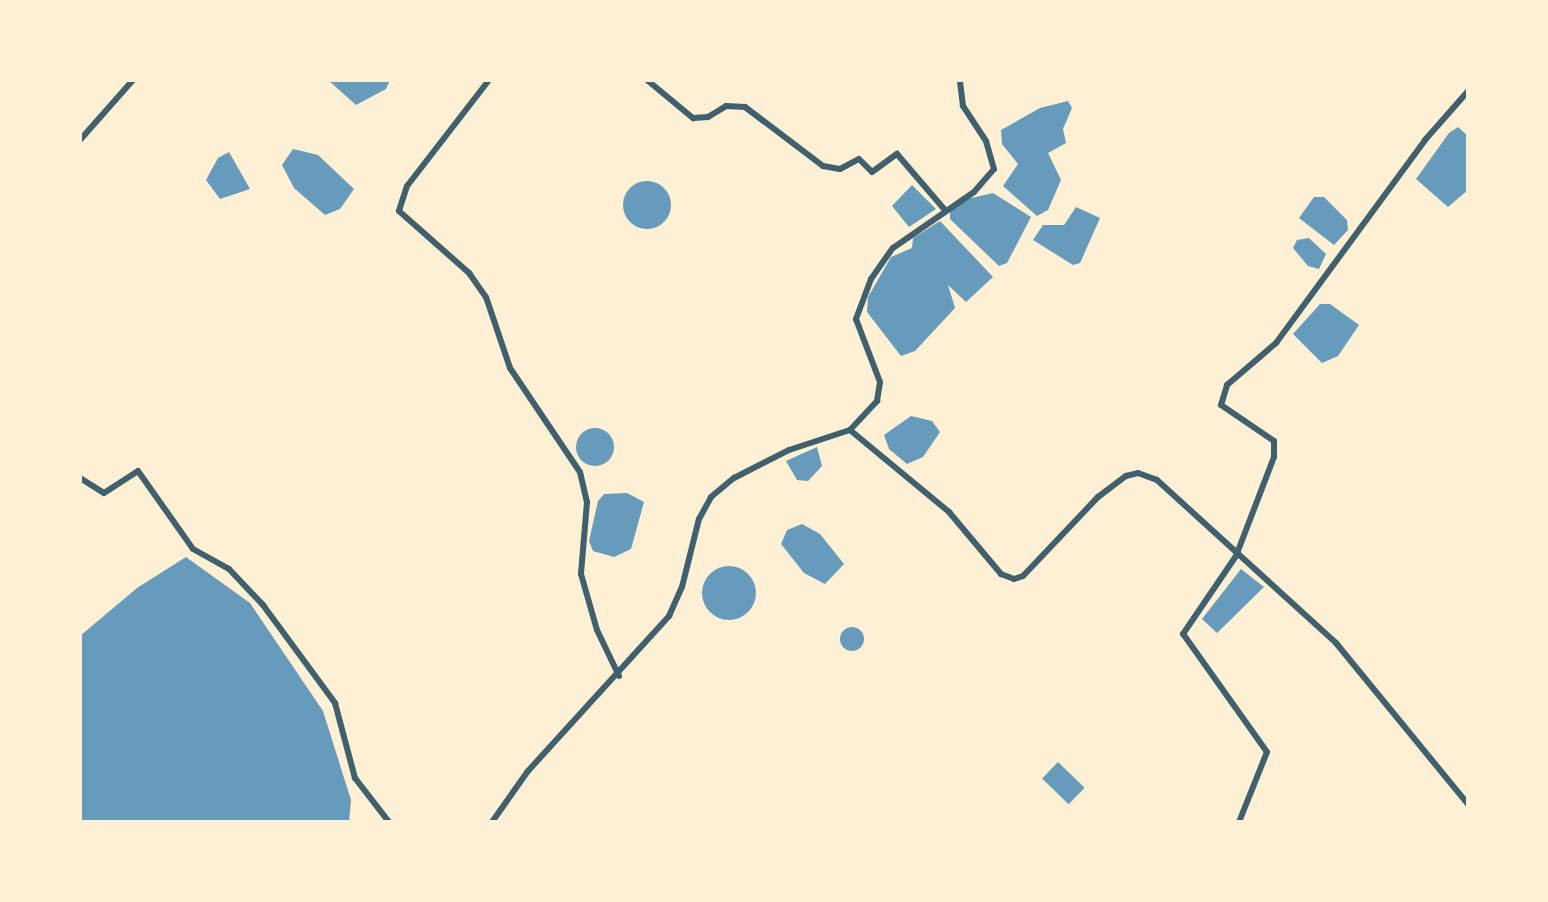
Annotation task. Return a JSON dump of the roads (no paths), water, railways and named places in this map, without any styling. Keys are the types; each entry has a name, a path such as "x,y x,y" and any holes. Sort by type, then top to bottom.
{"street":[{"path":"80,140 133,80"},
{"path":"489,80 407,186 399,211 469,273 486,297 510,368 580,472 587,502 581,574 597,630 619,676"},
{"path":"647,80 693,118 708,117 726,106 745,107 823,166 840,169 859,159 872,172 897,154 945,210"},
{"path":"492,822 528,771 619,676 677,602 699,519 711,497 734,478 789,450 850,430 881,391 857,329 864,294 893,248 974,192 994,169 986,141 963,106 960,80"},
{"path":"1239,822 1267,752 1183,634 1236,556 1274,457 1274,441 1221,405 1227,385 1276,343 1425,140 1468,91"},
{"path":"850,430 949,512 1007,577 1023,576 1098,497 1138,473 1157,480 1236,556 1336,643 1468,804"},
{"path":"80,478 104,493 138,471 193,549 229,569 263,605 335,703 355,778 389,822"}],"water":[{"path":"328,80 390,80 386,89 356,105"},
{"path":"1068,101 1072,108 1063,129 1066,143 1048,153 1061,180 1048,210 1037,216 1003,186 1018,164 1002,144 1001,130 1040,108"},
{"path":"1458,127 1468,136 1468,190 1448,207 1416,179 1449,133"},
{"path":"293,149 318,155 354,189 340,209 325,215 294,188 282,165"},
{"path":"229,152 250,189 220,199 206,180 218,158"},
{"path":"647,181 664,188 671,205 664,222 647,229 630,222 623,205 630,188"},
{"path":"912,185 936,209 909,227 892,206"},
{"path":"993,193 1031,217 1007,263 999,266 950,219 950,211 967,199"},
{"path":"1314,197 1324,197 1347,220 1348,230 1334,245 1299,218"},
{"path":"1076,207 1100,218 1080,263 1073,265 1033,240 1043,225 1064,225"},
{"path":"940,221 993,277 966,302 948,285 955,308 915,351 901,356 867,312 868,297 891,257 912,248 913,238"},
{"path":"1309,238 1326,254 1319,269 1308,266 1293,248 1297,240"},
{"path":"1320,304 1330,304 1359,325 1338,356 1322,363 1293,334"},
{"path":"911,416 932,421 940,432 923,457 907,464 889,449 884,435"},
{"path":"595,428 608,434 614,447 608,460 595,466 582,460 576,447 582,434"},
{"path":"817,447 822,466 808,481 797,480 786,461"},
{"path":"627,493 644,502 631,549 614,557 593,551 589,541 598,501 604,494"},
{"path":"802,524 820,534 844,564 825,584 804,573 781,544 787,530"},
{"path":"186,557 250,603 323,711 351,800 349,822 80,822 80,636 137,588"},
{"path":"729,566 748,574 756,593 748,612 729,620 710,612 702,593 710,574"},
{"path":"1241,569 1264,587 1217,633 1202,619"},
{"path":"852,627 861,630 864,639 861,648 852,651 843,648 840,639 843,630"},
{"path":"1058,762 1085,788 1069,804 1042,779"}]}
